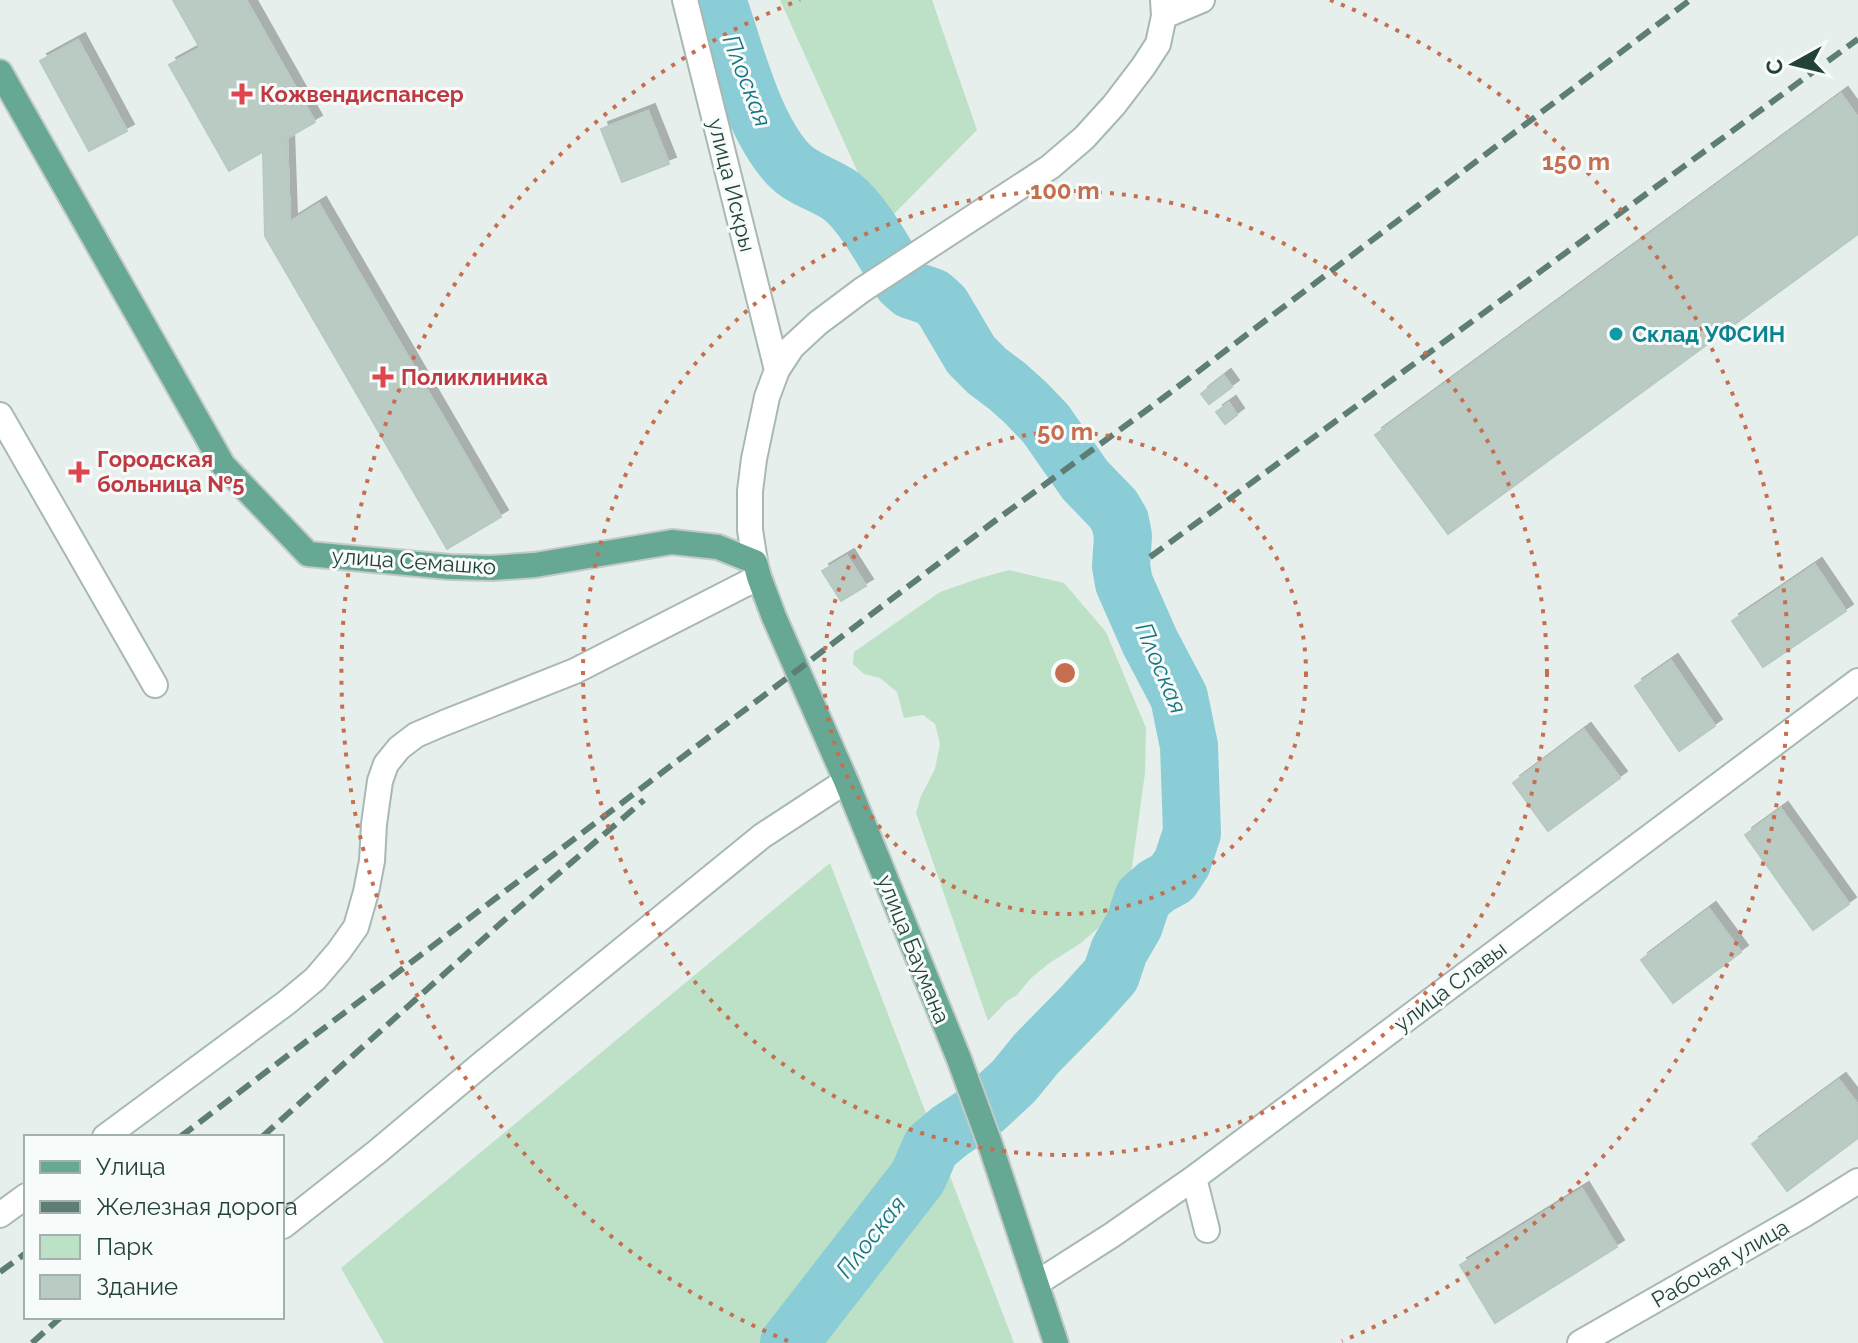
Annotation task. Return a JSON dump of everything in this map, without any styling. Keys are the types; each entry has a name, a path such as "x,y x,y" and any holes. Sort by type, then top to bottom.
{"main road":[{"name":"улица Семашко","path":"0,72 223,465 308,554 492,568 535,565 672,542 718,547 757,569"},
{"name":"улица Баумана","path":"757,569 774,617 846,781 959,1059 1056,1343"}],"street":[{"name":"улица Искры","path":"685,0 777,370"},
{"path":"108,1135 286,1003 315,979 339,951 356,927 372,861 380,781 386,764 399,748 416,735 575,671 757,569 750,530 750,491 767,397 777,370 792,347 862,290 1050,167 1084,138 1143,67 1158,44 1164,8 1202,0"},
{"path":"0,415 155,685"},
{"name":"улица Славы","path":"1037,1283 1194,1178 1858,681"},
{"path":"284,1225 762,836 846,781"},
{"path":"1194,1178 1207,1230"},
{"name":"Рабочая улица","path":"1580,1343 1858,1181"},
{"path":"0,1215 24,1197"}],"green space":[{"path":"780,0 932,0 977,130 882,226"},
{"path":"1009,570 1064,583 1106,632 1146,728 1145,773 1132,867 1123,895 1105,922 1030,979 988,1021 916,813 935,769 940,744 935,724 923,715 904,718 897,692 880,678 864,674 853,664 854,652 940,592"},
{"path":"830,863 1014,1343 384,1343 341,1268"}],"building":[{"name":"Кожвендиспансер","path":"173,0 246,0 315,122 229,171 169,65 200,48"},
{"path":"78,40 127,131 89,151 40,61"},
{"name":"Склад УФСИН","path":"1841,94 1858,118 1858,234 1448,534 1375,435"},
{"path":"648,111 669,164 622,182 601,129"},
{"name":"Поликлиника","path":"287,138 290,222 319,204 501,517 447,549 265,236 263,152"},
{"path":"1224,376 1232,387 1209,404 1201,394"},
{"path":"1229,403 1237,415 1225,424 1216,412"},
{"path":"847,556 866,586 841,601 822,571"},
{"path":"1815,565 1846,611 1763,667 1732,621"},
{"path":"1671,661 1715,726 1679,751 1635,686"},
{"path":"1584,730 1620,778 1548,831 1513,783"},
{"path":"1781,809 1849,904 1813,930 1745,835"},
{"path":"1709,909 1741,952 1673,1003 1641,960"},
{"path":"1839,1080 1858,1105 1858,1138 1787,1191 1752,1144"},
{"path":"1582,1189 1617,1247 1495,1323 1460,1265"}],"waterway":[{"name":"Плоская","path":"717,0 754,108 775,148 794,169 850,204 902,282 911,290 932,297 942,306 971,355 1046,424 1085,480 1113,509 1123,536 1121,566 1124,583 1179,697 1189,746 1192,833 1182,863 1172,878 1143,898 1111,975 1014,1081 985,1108 931,1147 918,1177 789,1343"}],"railway":[{"path":"183,1135 1690,0"},
{"path":"1150,557 1858,39"},
{"path":"264,1135 644,800"},
{"path":"0,1272 24,1254"},
{"path":"32,1343 59,1319"}],"place":[{"name":"Кожвендиспансер","path":"242,94"},
{"name":"Склад УФСИН","path":"1616,334"},
{"name":"Поликлиника","path":"383,377"},
{"name":"Городская больница №5","path":"79,472"}]}
